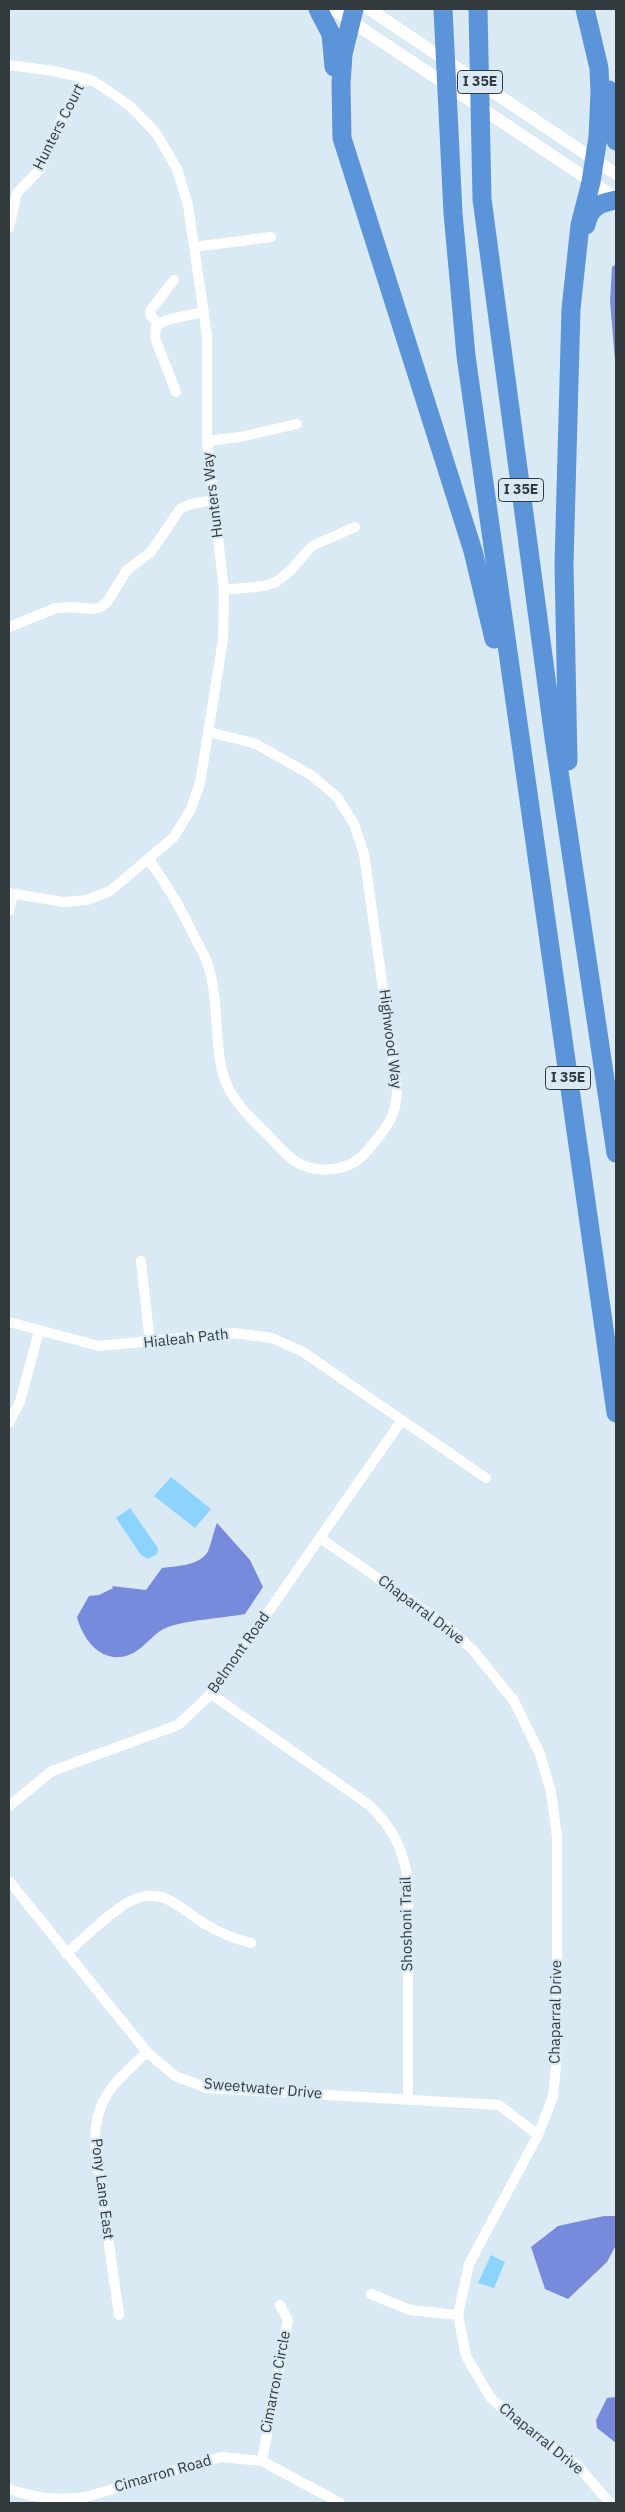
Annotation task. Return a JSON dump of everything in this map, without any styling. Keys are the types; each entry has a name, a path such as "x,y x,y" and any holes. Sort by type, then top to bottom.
{"highway":[{"path":"318,9 331,34 334,56 334,105 341,128"},
{"path":"569,831 564,564 571,309 580,225 591,182 599,128 598,68 585,9"},
{"name":"I 35E","path":"478,13 482,199 553,728 616,1153"},
{"name":"I 35E","path":"443,14 448,133 466,356 616,1413"},
{"path":"353,15 342,61 342,138 473,551 520,742"},
{"path":"598,68 607,76 616,141"},
{"path":"574,282 577,277 586,221 590,211 600,203 616,199"}],"street":[{"path":"333,9 353,15 616,199"},
{"path":"369,9 616,174"},
{"name":"Hunters Way","path":"9,65 54,71 84,78 130,106 156,133 177,169 188,205 207,336 207,441 224,590 223,640 200,783 191,809 174,837 149,860 110,890 87,900 64,902 11,893"},
{"name":"Hunters Court","path":"9,228 17,193 40,169 62,118 84,78"},
{"path":"194,247 271,237"},
{"path":"159,324 151,316 150,311 174,280"},
{"path":"176,392 154,332 159,324 166,320 204,312"},
{"path":"207,441 240,437 297,424"},
{"path":"9,627 56,608 94,609 101,607 107,602 127,570 151,552 180,509 191,504 214,500"},
{"path":"224,590 264,586 276,582 291,570 312,546 355,527"},
{"name":"Highwood Way","path":"149,860 174,895 208,964 214,991 222,1071 232,1095 246,1114 293,1159 307,1167 324,1170 344,1167 361,1159 392,1120 397,1105 398,1088 364,854 354,824 337,797 311,775 254,743 208,732"},
{"path":"9,911 11,893"},
{"path":"140,1261 150,1343"},
{"name":"Hialeah Path","path":"9,1322 99,1346 150,1343 233,1333 272,1338 303,1352 486,1478"},
{"path":"9,1423 20,1402 39,1330"},
{"name":"Belmont Road","path":"9,1806 52,1771 178,1725 211,1694 402,1420"},
{"name":"Chaparral Drive","path":"320,1538 444,1624 474,1650 514,1701 540,1754 551,1792 557,1836 558,2057 553,2097 538,2134 469,2264 458,2315 466,2356 490,2397 513,2419 577,2465 610,2503"},
{"name":"Shoshoni Trail","path":"211,1694 369,1805 385,1821 398,1840 405,1859 408,1880 408,2099"},
{"name":"Sweetwater Drive","path":"9,1881 147,2052 175,2076 207,2088 499,2105 538,2134"},
{"path":"66,1954 129,1901 148,1894 170,1899 205,1924 233,1938 251,1942"},
{"name":"Pony Lane East","path":"120,2315 95,2146 95,2126 108,2089 147,2052"},
{"path":"372,2294 410,2310 458,2315"},
{"name":"Cimarron Circle","path":"262,2461 288,2320 280,2305"},
{"name":"Cimarron Road","path":"9,2489 34,2498 64,2500 86,2497 221,2457 262,2461 336,2502"}],"shaded area":[{"path":"616,264 616,372 610,301 612,267"},
{"path":"171,1477 211,1509 195,1528 154,1496"},
{"path":"130,1508 158,1548 157,1554 148,1559 141,1555 116,1518"},
{"path":"217,1523 250,1560 263,1587 245,1614 168,1627 156,1634 138,1650 127,1655 117,1657 99,1652 85,1637 77,1617 89,1596 99,1595 113,1588 112,1586 146,1590 162,1568 186,1565 198,1561 208,1551"},
{"path":"604,2216 616,2216 616,2245 607,2262 568,2299 545,2289 531,2247 558,2226"},
{"path":"491,2255 505,2262 494,2288 478,2283"},
{"path":"616,2397 616,2443 597,2428 596,2420 607,2398"}]}
